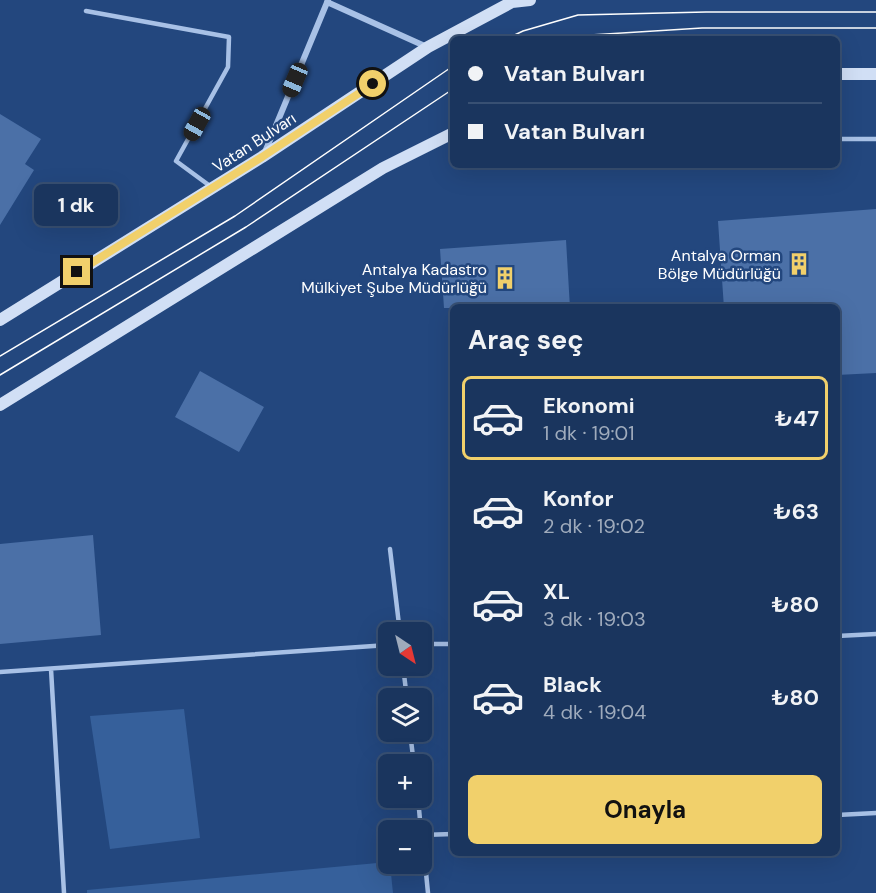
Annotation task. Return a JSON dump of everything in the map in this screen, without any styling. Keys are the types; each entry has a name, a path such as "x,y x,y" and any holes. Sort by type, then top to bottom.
{"main road":[{"name":"Vatan Bulvarı","path":"0,320 262,157 428,47 512,2 530,0"},
{"path":"840,74 876,74"},
{"path":"0,405 383,168 450,134"}],"street":[{"path":"262,157 328,1 428,47"}],"lane":[{"path":"86,11 229,37 228,67 176,161 212,188"},
{"path":"840,139 876,139"},
{"path":"390,549 399,622"},
{"path":"840,636 876,634"},
{"path":"432,644 450,644"},
{"path":"0,672 378,646"},
{"path":"51,669 64,893"},
{"path":"840,815 876,813"},
{"path":"432,833 450,834"},
{"path":"426,874 428,893"}],"shaded area":[{"path":"184,709 200,838 110,849 90,716"},
{"path":"378,863 378,874 391,874 393,893 87,893 87,890"}],"building":[{"path":"0,114 41,139 25,164 34,170 0,225"},
{"name":"Antalya Orman Bölge Müdürlüğü","path":"876,209 876,373 840,375 840,304 724,304 718,221"},
{"name":"Antalya Kadastro Mülkiyet Şube Müdürlüğü","path":"566,240 570,304 450,304 450,308 444,308 440,249"},
{"path":"200,371 264,407 239,452 175,417"},
{"path":"93,535 101,635 0,644 0,544"}],"tram line":[{"path":"512,36 578,15 876,12"},
{"path":"586,36 702,28 876,28"},
{"path":"0,356 235,216 450,68"},
{"path":"0,375 246,227 450,91"}],"place":[{"name":"Antalya Orman Bölge Müdürlüğü","path":"799,264"},
{"name":"Antalya Kadastro Mülkiyet Şube Müdürlüğü","path":"505,278"}],"route":[{"path":"77,272 262,157 373,84"}]}
